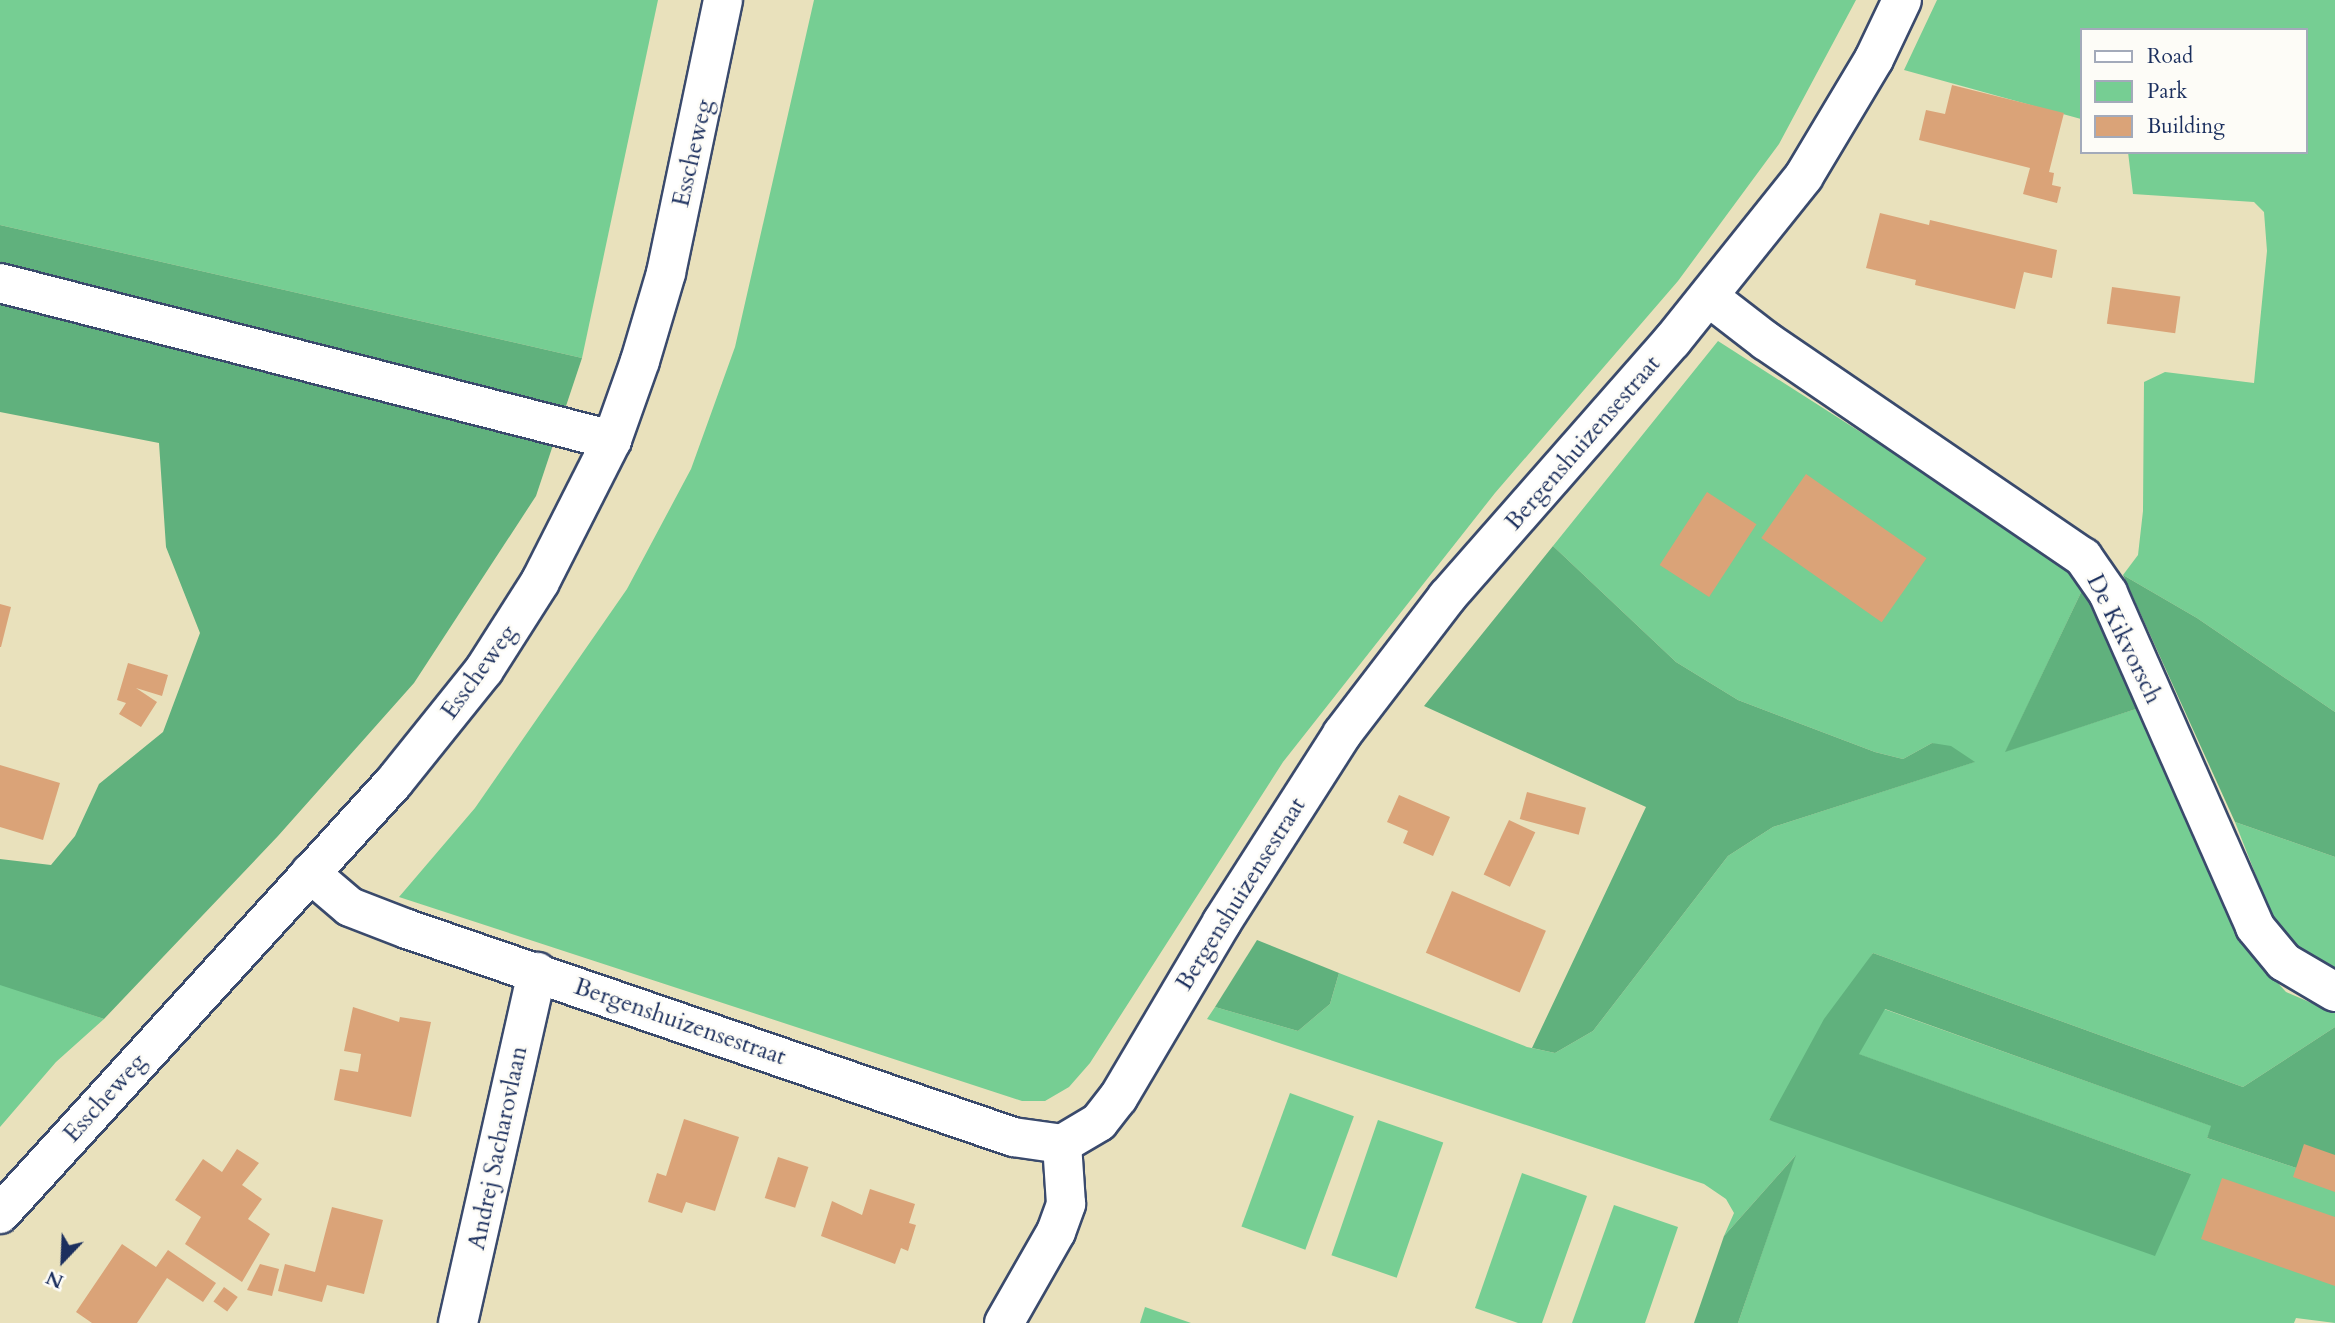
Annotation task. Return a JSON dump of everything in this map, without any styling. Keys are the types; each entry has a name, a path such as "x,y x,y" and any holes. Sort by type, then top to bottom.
{"street":[{"name":"Esscheweg","path":"0,1214 394,782 484,670 540,582 612,440 666,273 723,0"},
{"name":"Bergenshuizensestraat","path":"310,873 349,907 1013,1137 1062,1144 1099,1122 1118,1098 1222,922 1358,713 1447,597 1709,297 1804,176 1874,60 1902,0"},
{"path":"0,283 612,440"},
{"name":"De Kikvorsch","path":"1709,297 1766,341 2083,557 2108,593 2255,927 2284,962 2335,992"},
{"name":"Andrej Sacharovlaan","path":"458,1323 537,972"},
{"path":"1004,1323 1056,1232 1066,1204 1062,1144"}],"green space":[{"path":"0,0 658,0 582,358 0,225"},
{"path":"814,0 1856,0 1779,144 1678,281 1495,493 1283,762 1090,1063 1069,1087 1045,1101 1022,1101 399,897 475,808 627,589 691,469 735,347"},
{"path":"1937,0 2335,0 2335,712 2197,618 2123,575 2138,555 2143,511 2144,382 2165,372 2254,383 2267,251 2264,212 2254,202 2133,194 2128,154 2307,154 2307,28 2080,28 2080,119 1904,70"},
{"path":"0,225 582,358 536,496 414,683 278,836 104,1019 0,985 0,859 51,865 75,836 99,784 163,732 200,633 166,547 159,443 0,412"},
{"path":"1718,341 2070,566 2085,584 2006,751 2145,706 2265,969 2286,992 2335,1013 2335,1027 2243,1087 1873,953 1769,1120 2191,1174 1858,1054 1884,1009 2212,1126 2207,1138 2335,1181 2335,1323 2296,1318 2294,1323 1738,1323 1795,1156 1724,1236 1734,1213 1726,1199 1704,1184 1207,1019 1215,1007 1298,1031 1330,1004 1339,973 1527,1047 1555,1053 1593,1031 1728,856 1773,827 1974,762 1932,743 1903,759 1875,752 1738,700 1676,662 1553,546"},
{"path":"1553,546 1676,662 1738,700 1875,752 1903,759 1932,743 1951,746 1975,762 1773,827 1728,856 1593,1031 1555,1053 1532,1048 1646,807 1424,706"},
{"path":"2123,575 2197,618 2335,712 2335,857 2235,822"},
{"path":"2085,584 2145,706 2005,752"},
{"path":"2235,822 2335,857 2335,978 2280,937"},
{"path":"1257,940 1339,973 1330,1004 1298,1031 1215,1007"},
{"path":"1873,953 2243,1087 2335,1027 2335,1181 2207,1138 2211,1126 1885,1009 1859,1054 2191,1174 2155,1256 1769,1120 1824,1019"},
{"path":"0,984 104,1019 56,1062 0,1127"},
{"path":"1290,1093 1354,1116 1305,1250 1241,1226"},
{"path":"1378,1120 1443,1142 1397,1278 1331,1255"},
{"path":"1796,1155 1738,1323 1694,1323 1724,1236"},
{"path":"1522,1173 1587,1196 1542,1323 1518,1323 1475,1308"},
{"path":"1614,1205 1678,1227 1645,1323 1572,1323"},
{"path":"1145,1307 1191,1323 1140,1323"}],"building":[{"path":"1952,85 2064,113 2049,172 2054,173 2052,185 2061,187 2057,203 2023,194 2030,168 1919,140 1926,110 1945,114"},
{"path":"1880,213 1929,225 1930,220 2057,250 2052,278 2024,272 2015,309 1915,285 1916,280 1866,268"},
{"path":"2112,287 2180,297 2175,333 2107,324"},
{"path":"1806,474 1926,558 1882,622 1761,538"},
{"path":"1707,492 1756,524 1709,597 1660,565"},
{"path":"0,604 11,607 1,647 0,647"},
{"path":"128,663 168,675 162,696 136,688 157,702 141,727 119,714 126,703 117,700"},
{"path":"0,765 60,783 43,840 0,827"},
{"path":"1527,792 1586,808 1579,835 1520,819"},
{"path":"1399,795 1450,817 1433,856 1403,843 1408,831 1387,822"},
{"path":"1509,820 1535,832 1510,887 1484,874"},
{"path":"1452,891 1546,931 1520,993 1426,953"},
{"path":"353,1007 399,1022 400,1017 431,1022 411,1117 334,1100 340,1069 358,1072 361,1054 344,1051"},
{"path":"684,1119 739,1137 715,1211 686,1202 682,1213 648,1202 657,1173 666,1176"},
{"path":"2304,1144 2335,1155 2335,1192 2293,1177"},
{"path":"237,1149 259,1163 242,1185 262,1199 248,1219 270,1234 242,1282 185,1244 201,1217 175,1200 203,1159 222,1172"},
{"path":"778,1157 808,1167 795,1208 765,1198"},
{"path":"2222,1178 2335,1217 2335,1286 2201,1239"},
{"path":"870,1189 915,1204 909,1223 916,1225 908,1251 901,1248 895,1264 821,1236 832,1201 862,1215"},
{"path":"332,1207 383,1220 364,1294 327,1285 322,1302 278,1291 285,1264 315,1272"},
{"path":"122,1244 156,1267 168,1250 216,1283 203,1302 167,1278 137,1323 92,1323 76,1312"},
{"path":"260,1264 279,1269 272,1296 247,1290"},
{"path":"224,1287 238,1297 227,1312 213,1302"}]}
